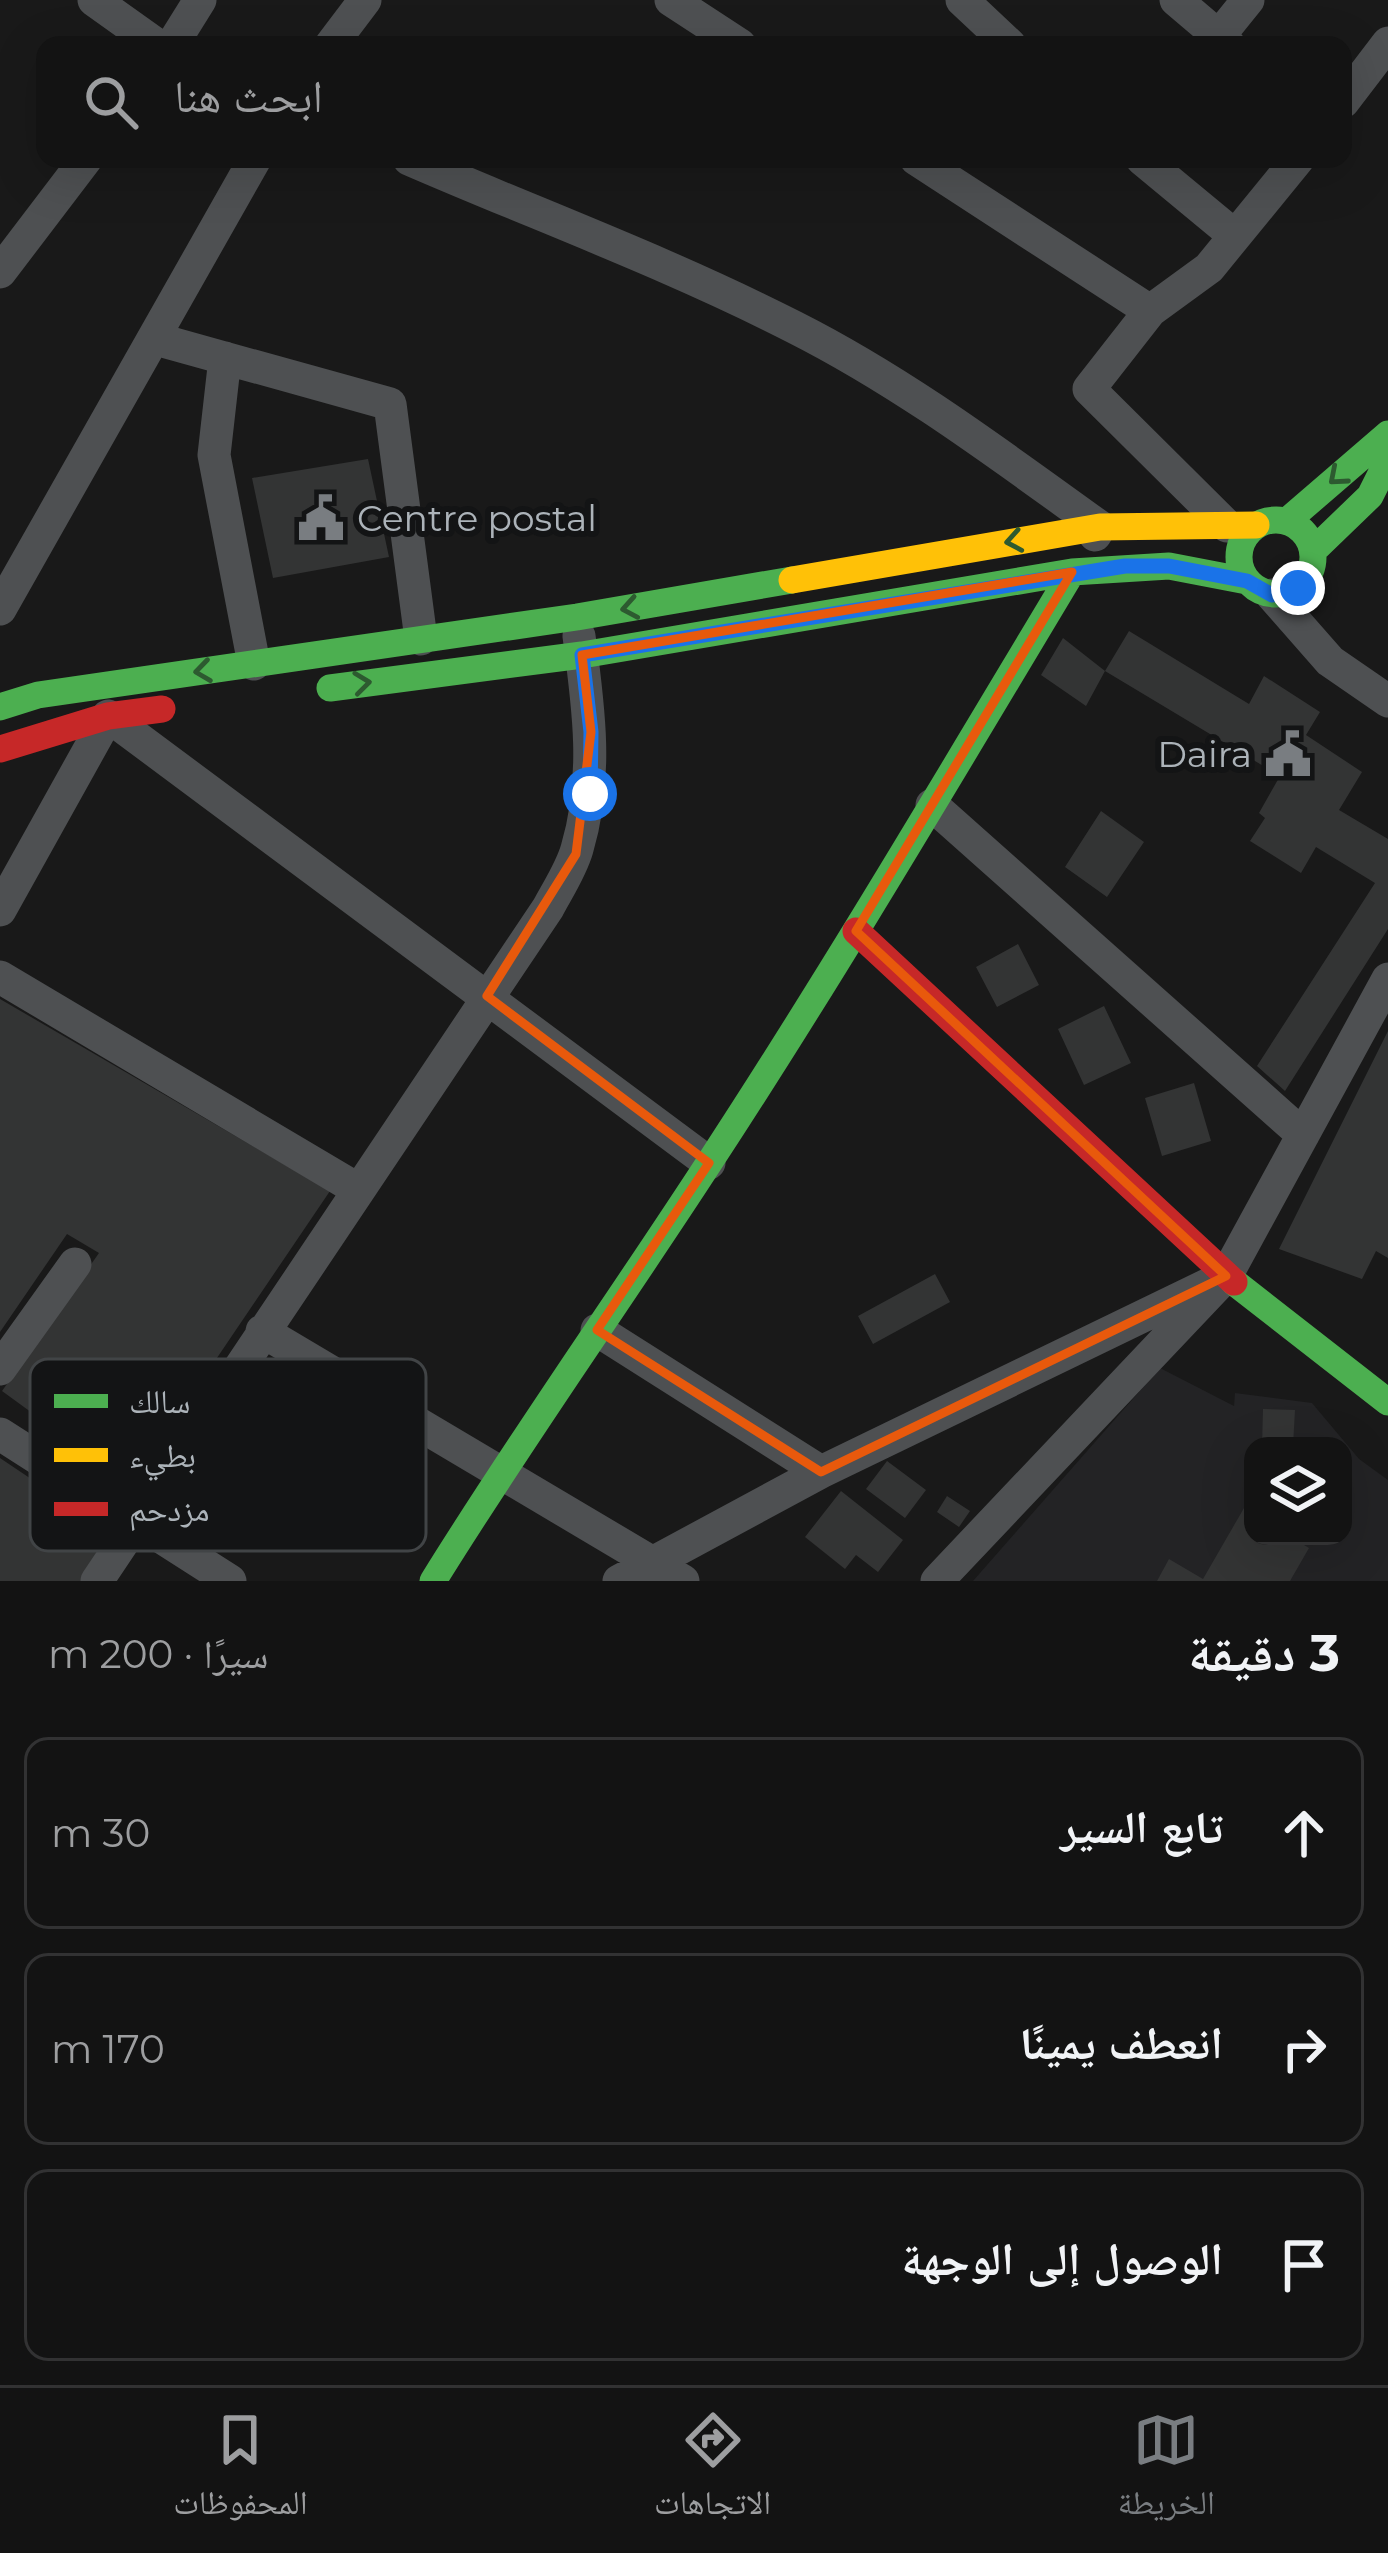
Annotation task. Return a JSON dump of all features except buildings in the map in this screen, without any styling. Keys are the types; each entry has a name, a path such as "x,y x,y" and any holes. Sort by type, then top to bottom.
{"main road":[{"path":"1286,521 1388,434"},
{"path":"298,692 582,655 1072,572 1169,566 1286,594 1308,578 1313,551 1370,496 1388,460"},
{"path":"0,707 38,694 577,617 1100,526 1241,526 1276,519 1304,532 1313,551"},
{"path":"1241,526 1246,534 1238,558 1260,588"},
{"path":"433,1581 856,931 1072,572"},
{"path":"0,749 109,716 179,707"},
{"path":"856,931 1226,1276 1388,1402"}],"street":[{"path":"94,0 144,36"},
{"path":"178,36 200,0"},
{"path":"338,36 365,0"},
{"path":"671,0 726,36"},
{"path":"962,0 1000,36"},
{"path":"1176,0 1218,36"},
{"path":"1227,36 1248,0"},
{"path":"1352,93 1382,64"},
{"path":"0,272 79,168"},
{"path":"0,609 250,168"},
{"path":"431,168 670,268 798,328 930,405 1100,526 1072,572"},
{"path":"930,168 1150,310"},
{"path":"1153,168 1235,236"},
{"path":"1241,526 1089,389 1150,310 1209,268 1291,168"},
{"path":"156,339 390,404 421,639"},
{"path":"225,358 214,455 254,664"},
{"path":"1260,588 1330,661 1388,701"},
{"path":"243,1359 548,908 576,854 590,794 591,732 577,617"},
{"path":"0,910 109,716 709,1163"},
{"path":"932,805 1303,1135"},
{"path":"0,977 357,1189"},
{"path":"937,1581 1226,1276 1388,980"},
{"path":"0,1369 75,1264"},
{"path":"620,1581 821,1472 1226,1276"},
{"path":"597,1330 821,1472"},
{"path":"262,1331 308,1359"},
{"path":"426,1430 683,1581"},
{"path":"0,1434 30,1453"},
{"path":"97,1581 116,1551"},
{"path":"183,1551 230,1581"}],"highlighted area":[{"path":"1072,572 856,931 1226,1276 821,1472 597,1330 709,1163 487,996 576,854 591,732 582,655"}],"shaded area":[{"path":"1160,1368 1234,1406 1235,1393 1312,1403 1341,1437 1244,1437 1244,1545 1352,1545 1352,1451 1388,1480 1388,1581 973,1581"}],"traffic: fast":[{"path":"1287,521 1388,434"},
{"path":"1313,551 1370,496 1388,460"},
{"path":"1276,520 1290,522 1302,531 1311,543 1313,557 1311,571 1302,583 1290,592 1276,594 1262,592 1250,583 1241,571 1239,557 1241,543 1250,531 1262,522 1276,520"},
{"path":"330,688 582,655 1072,572 1169,566 1247,581"},
{"path":"433,1581 756,1090 1072,572"},
{"path":"0,707 38,695 577,617 792,580"},
{"path":"1234,1282 1388,1402"}],"traffic: slow":[{"path":"792,580 1100,527 1256,525"}],"traffic: jam":[{"path":"0,749 108,716 162,709"},
{"path":"856,931 1234,1282"}],"place":[{"name":"Centre postal","path":"321,518"},
{"name":"Daira","path":"1288,754"}],"route":[{"path":"590,794 591,732 582,655 1125,566 1169,566 1247,581 1272,595 1298,588"}]}
